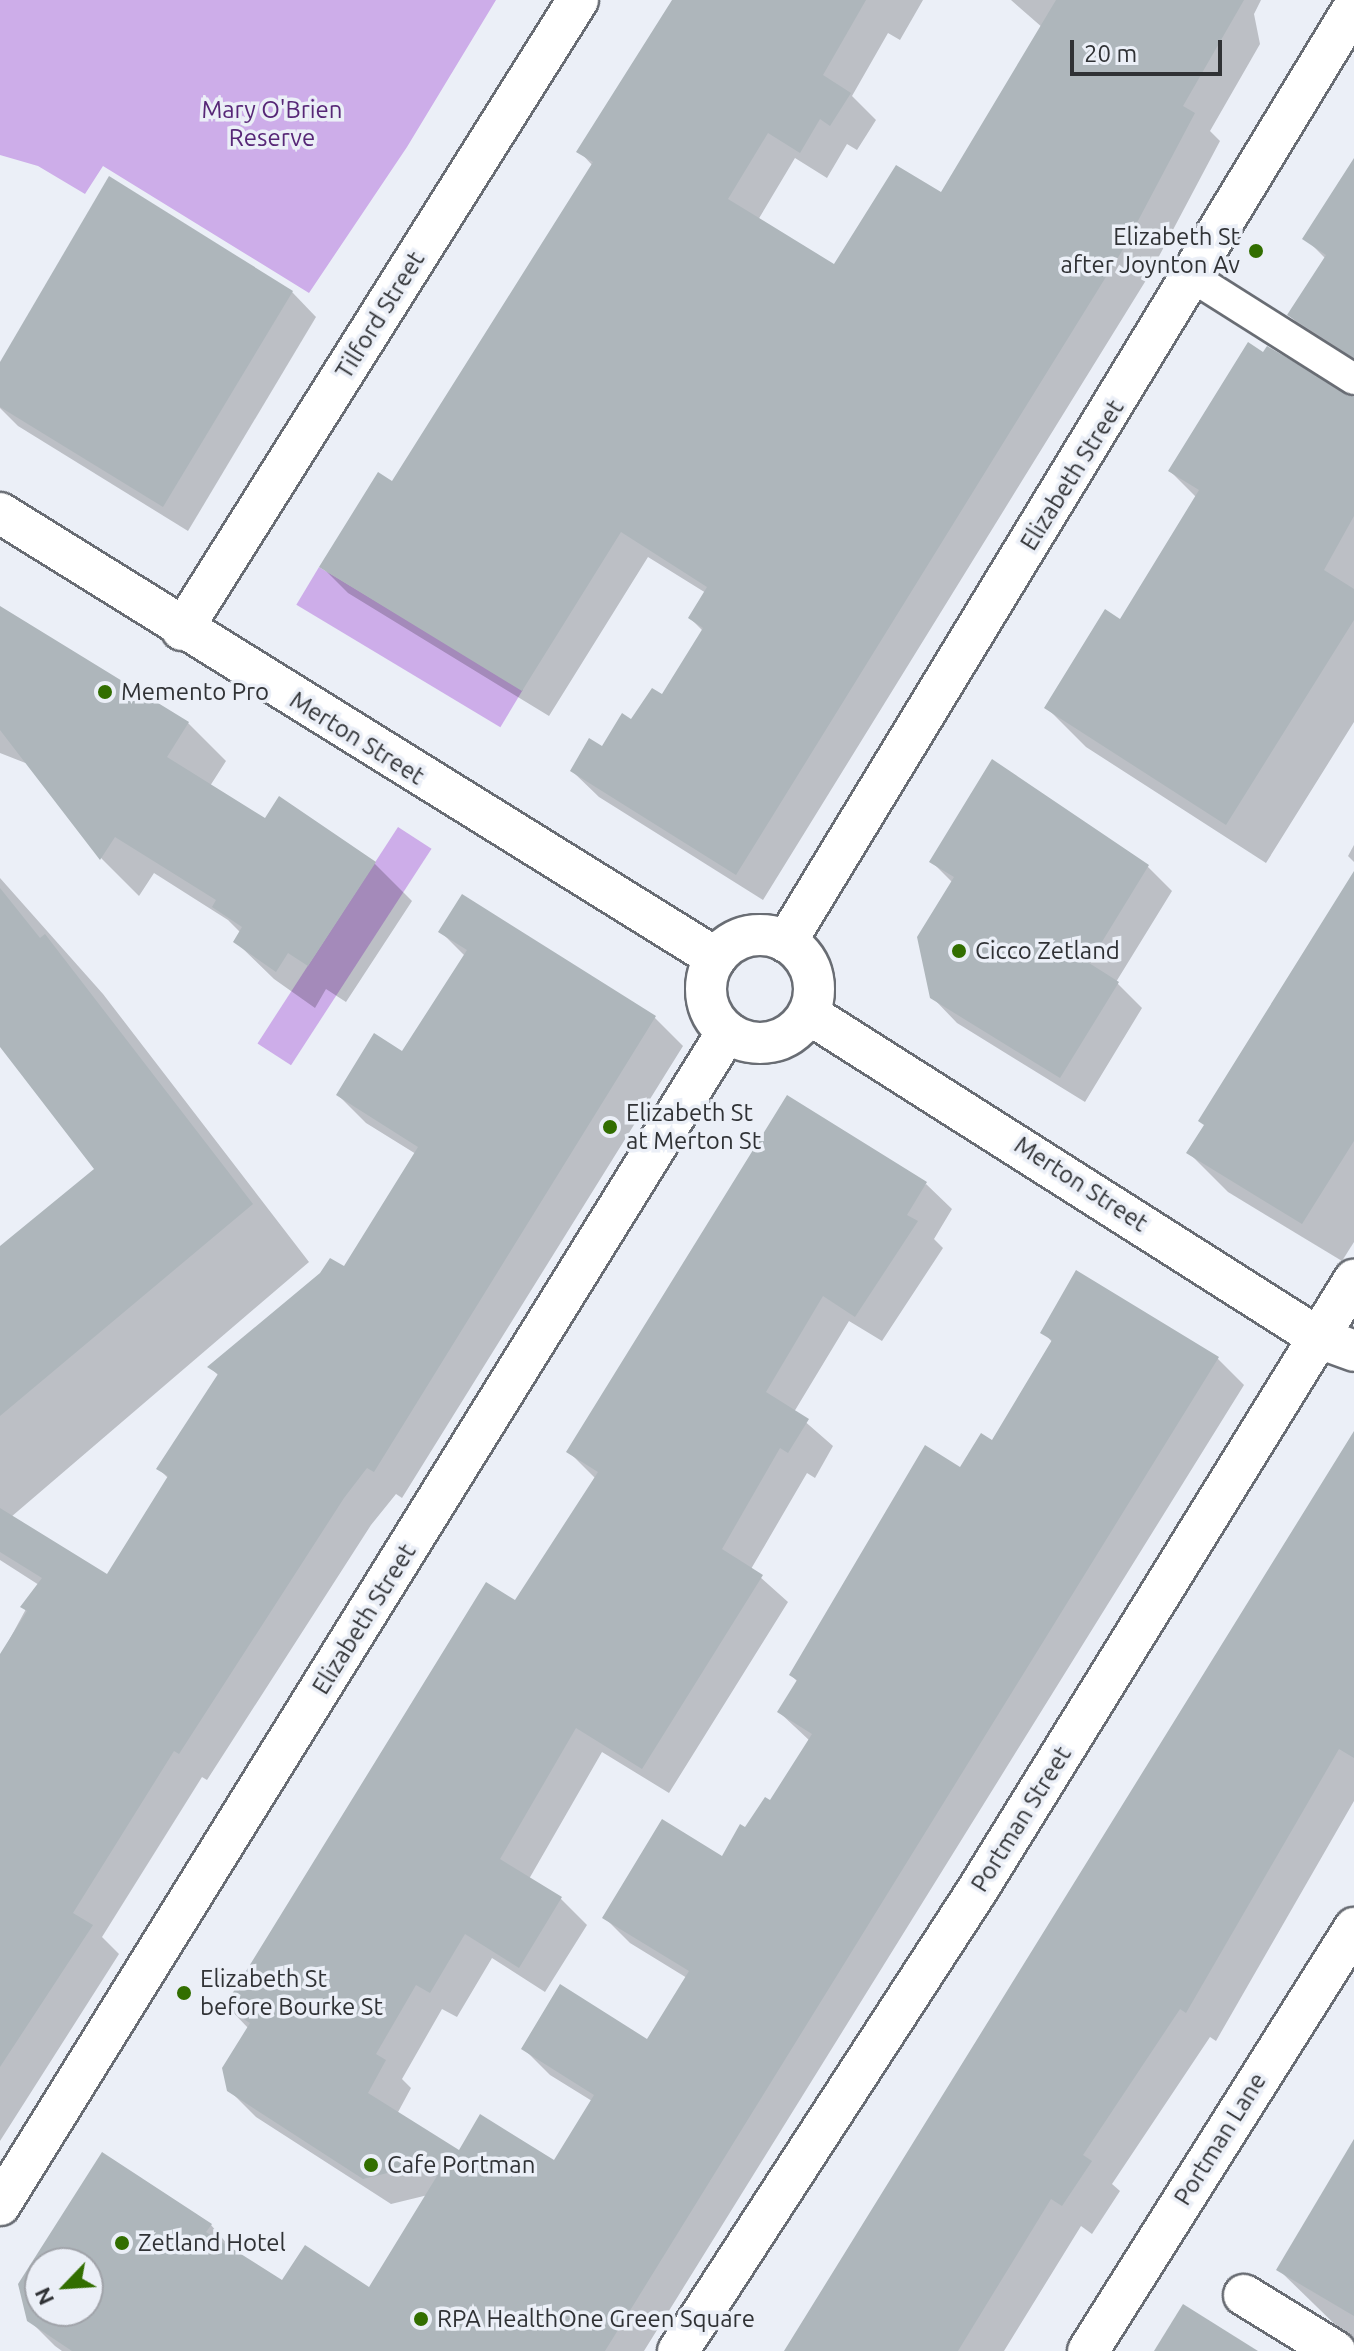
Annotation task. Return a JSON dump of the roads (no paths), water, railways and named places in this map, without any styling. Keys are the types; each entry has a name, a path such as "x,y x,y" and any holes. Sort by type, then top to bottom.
{"street":[{"name":"Tilford Street","path":"182,630 578,0"},
{"name":"Elizabeth Street","path":"786,942 1194,278 1354,7"},
{"path":"1194,278 1354,379"},
{"name":"Merton Street","path":"0,513 182,630 716,958"},
{"path":"772,936 786,942 809,966 814,990 809,1014 787,1037 772,1043 756,1044 727,1032 708,1006 709,973 716,958 740,939 772,936"},
{"name":"Merton Street","path":"809,1014 1337,1344"},
{"name":"Elizabeth Street","path":"0,2205 727,1032"},
{"name":"Portman Street","path":"678,2351 1337,1344 1354,1280"},
{"name":"Portman Lane","path":"1088,2351 1354,1928"},
{"path":"1244,2295 1335,2351"}],"place":[{"name":"Elizabeth St after Joynton Av","path":"1256,251"},
{"name":"Memento Pro","path":"105,692"},
{"name":"Cicco Zetland","path":"959,951"},
{"name":"Elizabeth St at Merton St","path":"610,1127"},
{"name":"Elizabeth St before Bourke St","path":"184,1993"},
{"name":"Cafe Portman","path":"371,2165"},
{"name":"Zetland Hotel","path":"122,2243"},
{"name":"RPA HealthOne Green Square","path":"421,2319"}],"park label":[{"name":"Mary O'Brien Reserve","path":"272,124"}]}
